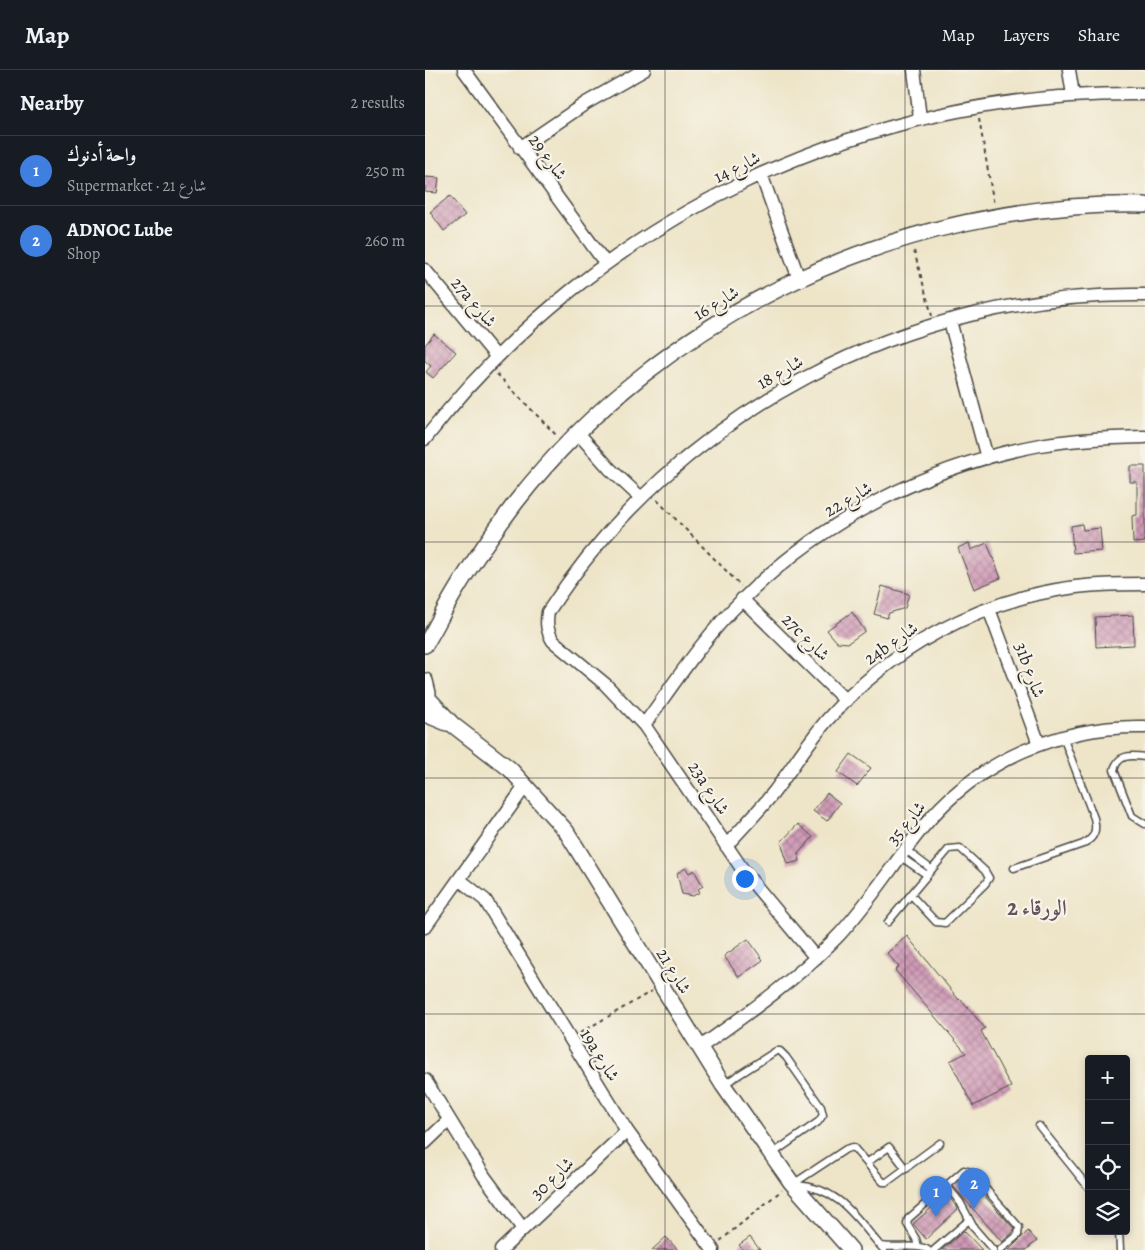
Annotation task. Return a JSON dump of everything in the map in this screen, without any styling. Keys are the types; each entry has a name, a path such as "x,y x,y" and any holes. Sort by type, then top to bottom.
{"street":[{"name":"شارع 29","path":"464,70 606,264"},
{"path":"520,148 586,104 644,70"},
{"path":"914,70 920,118"},
{"path":"1069,70 1073,95"},
{"name":"شارع 14","path":"425,439 492,361 549,308 606,264 654,231 757,176 837,143 920,118 976,107 1073,95 1145,94"},
{"path":"757,176 776,214 803,277"},
{"name":"شارع 16","path":"425,656 427,641 466,574 517,500 572,439 606,405 680,348 718,323 803,277 849,257 910,236 996,216 1073,206 1145,205"},
{"name":"27a شارع","path":"425,270 492,361"},
{"name":"شارع 18","path":"561,648 553,641 548,632 546,622 549,612 597,548 645,495 710,438 757,405 807,376 858,351 934,325 1033,302 1076,297 1145,295"},
{"path":"949,321 987,458"},
{"name":"شارع 22","path":"644,725 711,634 745,596 805,546 867,507 918,482 987,458 1040,445 1094,438 1145,437"},
{"path":"572,439 645,495"},
{"name":"24b شارع","path":"726,846 757,812 809,743 846,701 879,671 915,645 954,622 1029,596 1069,588 1145,584"},
{"name":"27c شارع","path":"745,596 846,701"},
{"name":"31b شارع","path":"989,609 1039,744"},
{"name":"23a شارع","path":"561,648 605,684 644,725 686,784 726,846 765,898 815,958"},
{"path":"425,681 426,699"},
{"name":"شارع 21","path":"426,699 453,725 492,753 529,788 566,830 723,1084 792,1183 851,1250"},
{"name":"شارع 21","path":"425,714 453,725"},
{"name":"شارع 35","path":"697,1044 738,1019 815,958 857,916 925,825 963,788 1007,759 1039,744 1063,736 1093,730 1145,727"},
{"path":"425,927 499,823 529,788"},
{"name":"19a شارع","path":"460,880 485,900 627,1131 711,1249"},
{"path":"425,1080 484,1176 523,1229"},
{"path":"425,1143 449,1120"},
{"name":"شارع 30","path":"501,1250 627,1131"}],"lane":[{"path":"1014,868 1083,844 1095,834 1094,818 1063,736"},
{"path":"1145,757 1128,756 1121,758 1116,763 1114,770 1132,816 1145,824"},
{"path":"888,922 949,849 954,847 964,852 985,871 989,878 945,923 936,922 911,895"},
{"path":"903,853 929,872"},
{"path":"723,1084 776,1051 780,1051 821,1107 823,1115 818,1122 772,1154"},
{"path":"1039,1126 1085,1183"},
{"path":"792,1183 849,1147 856,1148 885,1182 906,1169 939,1143"},
{"path":"868,1162 889,1147 906,1169"},
{"path":"918,1246 907,1224 908,1220 961,1171 971,1172 1017,1224 1018,1235 1000,1250"},
{"path":"792,1183 819,1188 829,1192 841,1202 883,1248 900,1249 918,1246 928,1250"},
{"path":"946,1185 961,1202 969,1220 993,1250"},
{"path":"934,1250 969,1220"},
{"path":"1119,1235 1120,1250"}],"path":[{"path":"976,107 996,216"},
{"path":"910,236 934,325"},
{"path":"492,361 572,439"},
{"path":"645,495 745,596"},
{"path":"569,1039 661,986"},
{"path":"711,1249 792,1183"}],"building":[{"path":"425,177 439,178 437,193 425,192"},
{"path":"450,196 465,215 444,231 430,212"},
{"path":"434,334 456,352 433,378 426,372 431,366 425,361 425,345"},
{"path":"1130,466 1145,466 1145,542 1133,543 1132,516 1137,515 1137,482 1130,482"},
{"path":"1082,524 1083,530 1100,528 1102,551 1073,553 1071,526"},
{"path":"969,543 971,550 987,543 1001,578 974,589 958,548"},
{"path":"882,586 909,594 905,608 889,613 887,618 874,614"},
{"path":"852,612 865,631 848,643 837,642 827,630"},
{"path":"1133,615 1134,645 1096,647 1095,617"},
{"path":"851,754 871,768 857,786 838,772"},
{"path":"827,793 840,803 827,821 813,811"},
{"path":"798,824 813,837 798,854 800,861 788,864 781,842"},
{"path":"686,868 689,873 694,870 703,886 698,889 700,892 693,896 682,894 677,873"},
{"path":"907,936 959,1000 985,1028 981,1031 1011,1087 973,1106 950,1061 966,1053 895,970 899,967 887,953"},
{"path":"748,939 763,960 739,977 724,956"},
{"path":"961,1179 976,1195 980,1191 1014,1229 1002,1242 953,1186"},
{"path":"947,1194 958,1209 926,1239 913,1224"},
{"path":"964,1231 982,1250 942,1250"},
{"path":"1028,1231 1037,1241 1026,1250 1009,1250"},
{"path":"666,1237 678,1250 652,1250"},
{"path":"750,1237 760,1250 743,1250 739,1245"}],"place":[{"name":"ADNOC Lube","path":"974,1209"},
{"name":"واحة أدنوك","path":"936,1217"}],"district":[{"name":"الورقاء 2","path":"1037,907"}]}
